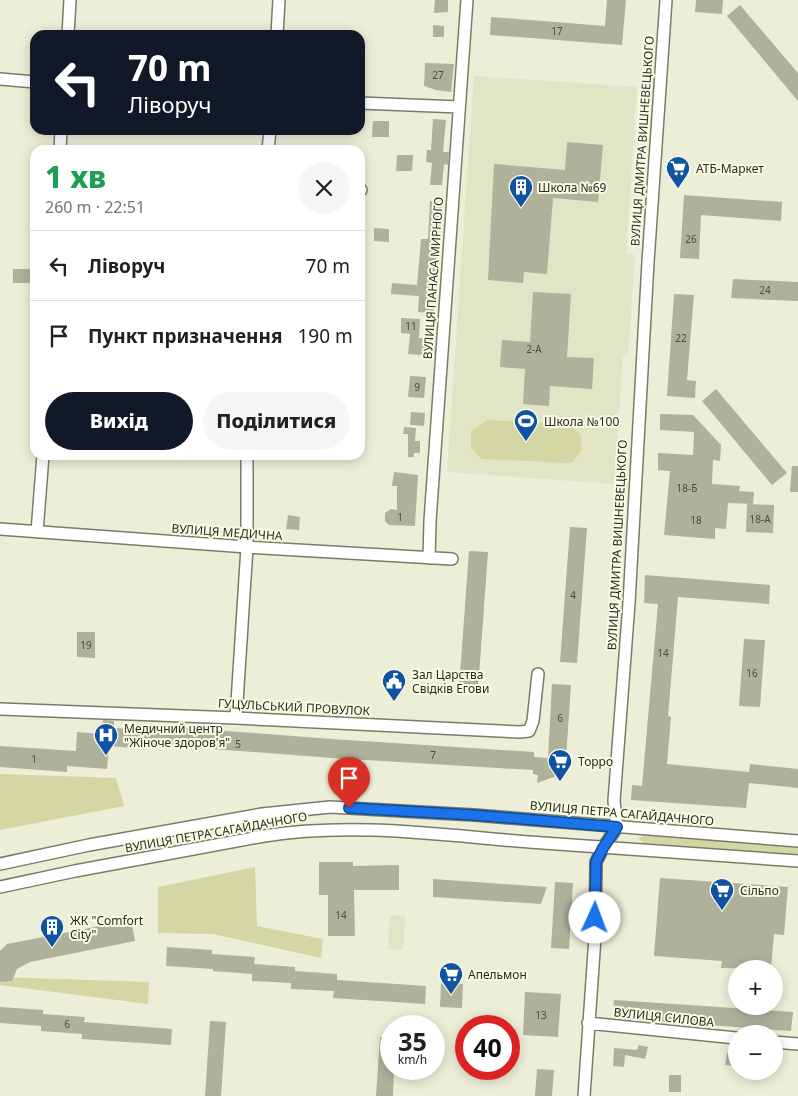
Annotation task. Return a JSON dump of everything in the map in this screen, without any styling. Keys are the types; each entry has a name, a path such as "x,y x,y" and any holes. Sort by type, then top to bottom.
{"street":[{"path":"68,30 70,0"},
{"path":"277,30 279,0"},
{"name":"ВУЛИЦЯ ПАНАСА МИРНОГО","path":"429,558 430,521 467,0"},
{"name":"ВУЛИЦЯ ДМИТРА ВИШНЕВЕЦЬКОГО","path":"617,827 614,801 629,604 648,262 666,0"},
{"path":"0,79 30,82"},
{"path":"365,103 459,107"},
{"path":"37,532 43,460"},
{"path":"236,718 247,548 247,460"},
{"name":"ВУЛИЦЯ МЕДИЧНА","path":"0,529 247,548 452,559"},
{"name":"ГУЦУЛЬСЬКИЙ ПРОВУЛОК","path":"0,709 528,731 534,721 538,674"},
{"name":"ВУЛИЦЯ ПЕТРА САГАЙДАЧНОГО","path":"0,864 89,845 262,814 330,807 474,815 798,841"},
{"path":"584,1096 595,937 596,862 617,827"},
{"name":"ВУЛИЦЯ ПЕТРА САГАЙДАЧНОГО","path":"0,887 225,843 294,831 318,830 417,832 603,848 798,861"},
{"name":"ВУЛИЦЯ СИЛОВА","path":"588,1023 728,1037"},
{"path":"783,1043 798,1044"}],"shaded area":[{"path":"474,76 637,87 626,254 635,255 628,355 623,355 614,484 447,472"},
{"path":"390,915 405,916 403,950 388,949"}],"green space":[{"name":"Школа №100","path":"487,420 570,425 581,435 582,450 571,463 482,459 471,448 471,431"},
{"path":"0,774 116,778 124,806 0,830"},
{"path":"645,835 798,846 798,855 645,844 638,838"},
{"path":"255,867 257,926 323,939 321,958 213,934 158,933 158,887"},
{"path":"0,977 149,982 148,1004 0,985"}],"building":[{"path":"435,0 448,0 448,12 434,13"},
{"path":"607,0 626,0 622,45 490,35 491,17 605,26"},
{"path":"696,0 723,0 722,14 695,12"},
{"path":"740,5 798,73 798,101 727,16"},
{"path":"433,25 444,26 444,37 433,37"},
{"path":"425,63 454,64 451,92 424,86"},
{"path":"433,119 446,120 443,152 449,152 448,165 444,164 442,185 430,185 432,163 426,162 427,150 431,150"},
{"path":"373,121 389,121 389,137 372,137"},
{"name":"Школа №69","path":"567,142 603,145 598,202 553,198 547,274 524,272 523,283 488,280 494,164 565,170"},
{"path":"397,155 413,155 412,171 396,171"},
{"path":"684,195 782,202 781,221 701,215 699,259 680,258"},
{"path":"430,201 442,202 440,228 437,228 436,265 439,265 437,287 435,286 434,313 418,312 419,296 391,294 392,283 417,285 421,239 428,239"},
{"path":"374,228 389,229 389,242 374,241"},
{"path":"13,269 30,269 30,283 13,283"},
{"path":"733,279 798,282 798,301 731,298"},
{"name":"Школа №100","path":"533,292 571,294 567,357 594,358 592,389 550,386 549,406 523,404 525,369 500,367 502,340 530,342"},
{"path":"674,294 694,295 687,380 696,381 695,398 667,396"},
{"path":"401,318 420,319 419,338 430,339 429,347 435,348 434,356 408,354 410,334 401,333"},
{"path":"410,376 426,377 424,398 408,397"},
{"path":"716,389 787,473 772,485 702,401"},
{"path":"411,412 425,413 424,426 410,425"},
{"path":"660,414 693,415 721,445 720,461 713,460 712,484 740,486 739,491 754,492 753,504 728,503 726,529 715,528 715,539 664,535 670,471 658,470 658,453 693,455 694,432 660,430"},
{"path":"404,427 416,428 415,441 420,441 420,453 414,453 414,457 408,457 408,434 403,434"},
{"path":"792,466 798,466 798,492 790,492"},
{"path":"394,472 418,475 415,526 389,525 385,521 385,513 391,509 397,510 397,486 392,486"},
{"path":"747,504 774,505 773,533 746,532"},
{"path":"288,515 300,517 299,530 286,529"},
{"path":"570,527 587,528 577,663 560,662"},
{"path":"469,551 488,552 478,689 459,688"},
{"path":"645,575 770,585 769,604 678,597 668,716 671,717 667,764 749,772 750,764 798,769 798,788 749,783 746,808 631,800 632,785 642,786 658,604 644,603"},
{"path":"77,632 95,632 95,658 77,657"},
{"path":"744,639 765,640 760,707 739,706"},
{"path":"552,684 571,685 565,773 537,783 538,775 533,774 533,770 332,758 133,743 133,748 109,746 107,769 67,766 67,772 0,767 0,746 76,751 77,732 102,734 103,720 114,721 114,728 136,729 136,724 534,752 534,757 548,758"},
{"path":"319,862 353,862 353,866 399,865 399,890 354,890 355,936 328,936 328,895 319,895"},
{"name":"Сільпо","path":"660,878 788,887 784,935 774,934 772,960 728,960 728,968 721,968 722,961 654,956"},
{"path":"433,879 547,887 541,904 433,897"},
{"path":"555,882 573,883 569,949 551,948"},
{"name":"ЖК \"Comfort City\"","path":"131,920 135,941 30,962 17,969 12,981 0,982 0,951 7,944"},
{"path":"167,947 212,950 212,954 255,957 254,964 295,967 295,971 337,974 337,980 426,986 425,1004 333,998 334,991 291,989 291,983 252,981 252,974 166,966"},
{"name":"Апельмон","path":"441,983 463,984 462,1008 440,1007"},
{"path":"525,992 561,994 558,1037 523,1035"},
{"path":"614,1000 728,1008 728,1015 783,1015 783,1011 793,1012 791,1031 783,1030 783,1025 728,1026 613,1018"},
{"path":"0,1007 43,1010 43,1014 85,1017 84,1022 172,1029 171,1045 82,1039 82,1034 41,1031 41,1026 0,1023"},
{"path":"210,1021 226,1022 221,1096 205,1096"},
{"path":"380,1037 380,1080 394,1080 393,1096 376,1096"},
{"path":"639,1045 648,1047 645,1059 625,1055 624,1067 613,1066 614,1048 637,1050"},
{"path":"727,1053 728,1053 728,1065 725,1065"},
{"path":"537,1069 554,1070 552,1096 535,1096"},
{"path":"669,1075 681,1075 681,1092 669,1092"}],"place":[{"name":"АТБ-Маркет","path":"678,189"},
{"name":"Школа №69","path":"521,208"},
{"name":"Школа №100","path":"526,442"},
{"name":"Зал Царства Свiдкiв Егови","path":"394,702"},
{"name":"Медичний центр \"Жіноче здоров'я\"","path":"106,756"},
{"name":"Торро","path":"560,782"},
{"name":"Сільпо","path":"722,911"},
{"name":"ЖК \"Comfort City\"","path":"52,948"},
{"name":"Апельмон","path":"451,995"}],"route":[{"path":"349,808 474,815 617,827 596,862 595,918"}]}
